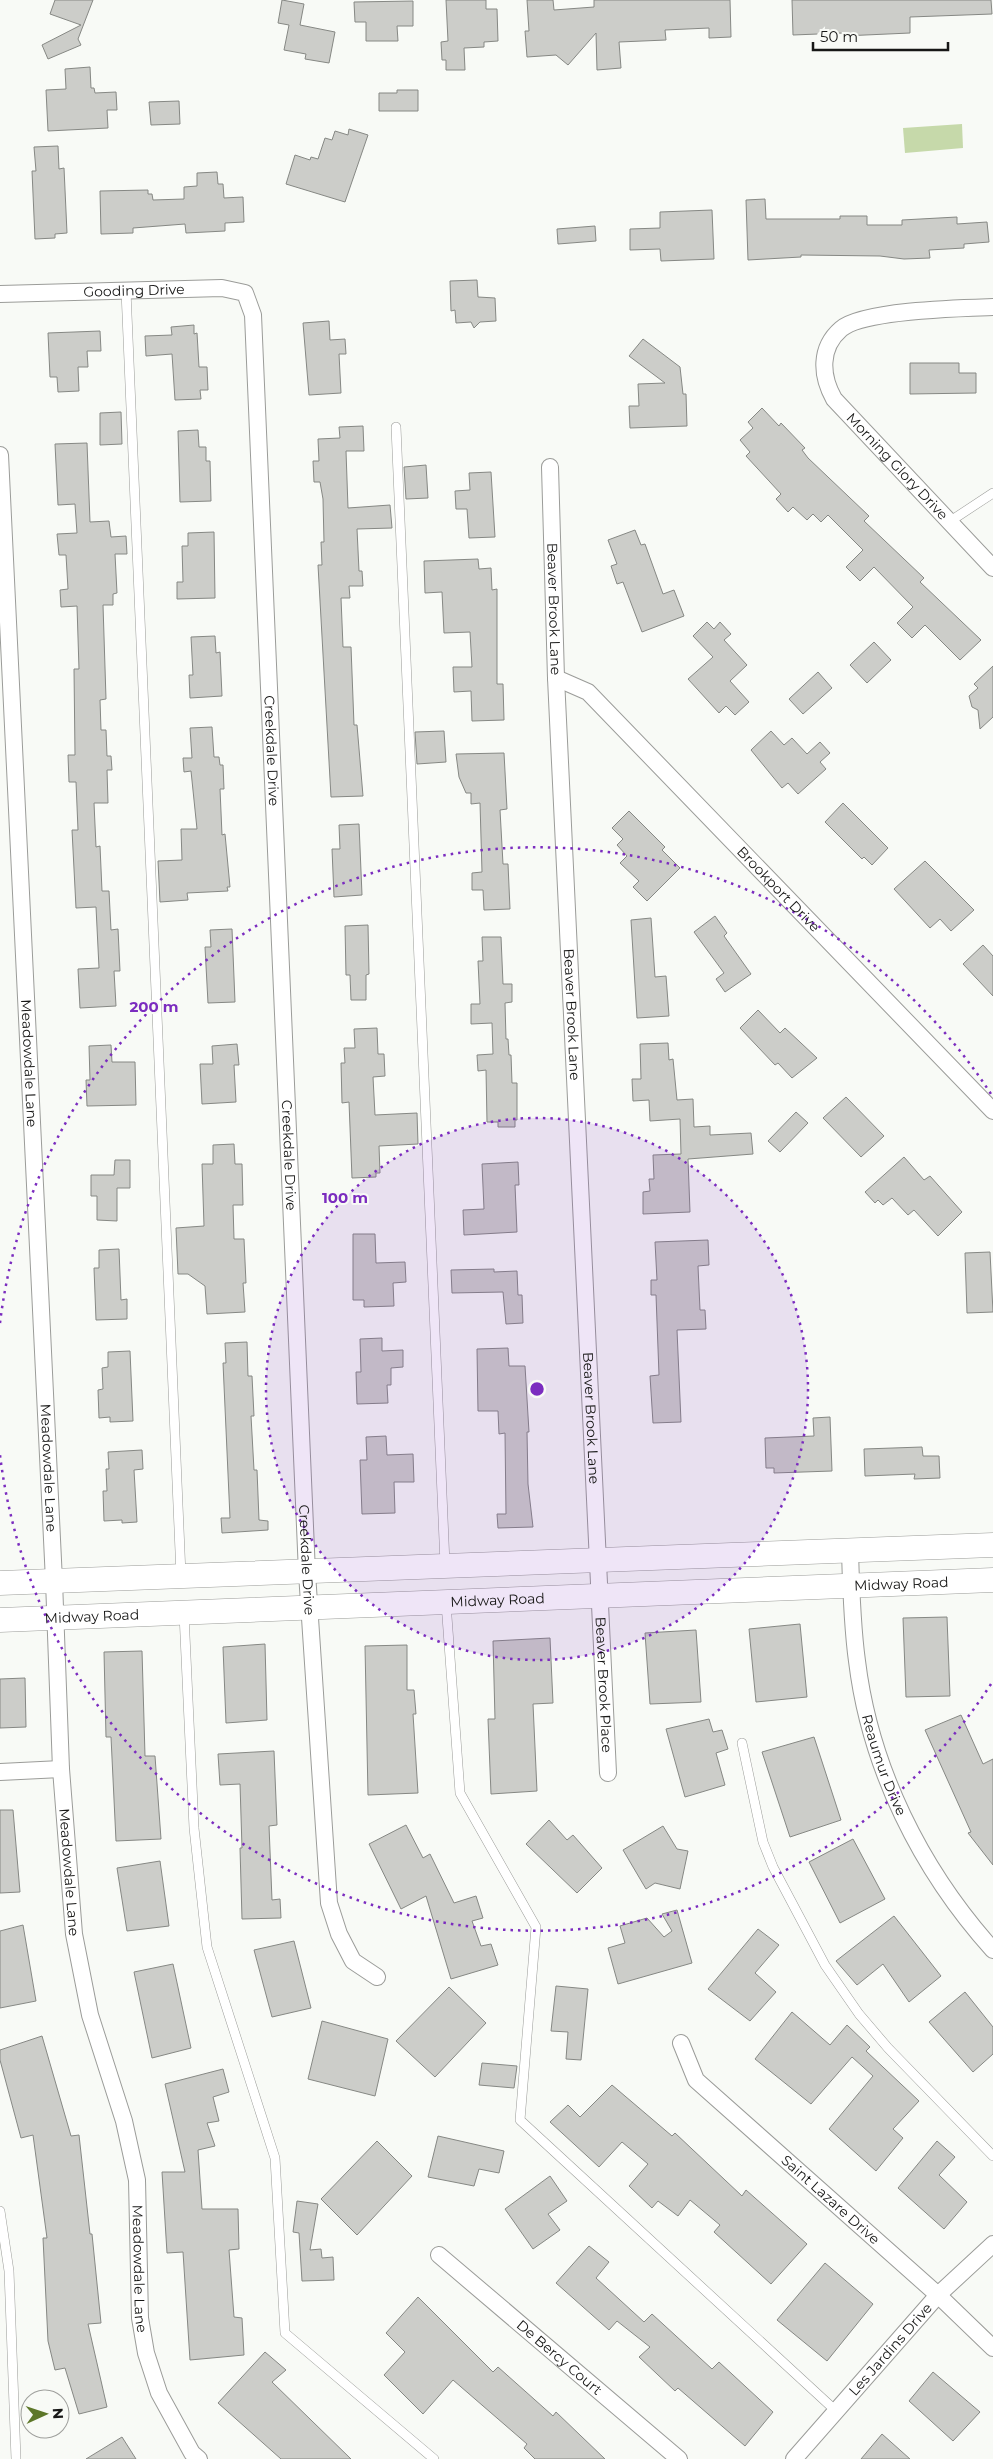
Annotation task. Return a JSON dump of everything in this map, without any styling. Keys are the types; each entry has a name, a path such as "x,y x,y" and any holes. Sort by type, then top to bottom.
{"main road":[{"path":"0,1583 307,1573 993,1545"},
{"name":"Midway Road","path":"0,1620 993,1580"}],"street":[{"name":"Gooding Drive","path":"0,294 230,290 245,293 253,314"},
{"name":"Morning Glory Drive","path":"993,307 910,312 862,320 841,329 824,354 826,384 834,399 993,568"},
{"name":"Creekdale Drive","path":"253,314 307,1573 329,1903 339,1934 354,1961 377,1977"},
{"name":"Meadowdale Lane","path":"0,455 54,1582 61,1769 74,1934 90,2015 124,2121 137,2180 140,2318 146,2353 159,2393 192,2452 199,2459"},
{"name":"Beaver Brook Lane","path":"550,467 556,678 599,1596"},
{"name":"Brookport Drive","path":"556,678 588,692 993,1111"},
{"name":"Reaumur Drive","path":"850,1551 857,1661 864,1701 882,1768 908,1827 966,1919 993,1950"},
{"name":"Beaver Brook Place","path":"599,1596 608,1773"},
{"path":"0,1772 61,1769"},
{"name":"Saint Lazare Drive","path":"681,2043 696,2080 938,2295 993,2348"},
{"name":"Les Jardins Drive","path":"794,2459 938,2295 993,2244"},
{"name":"De Bercy Court","path":"438,2255 679,2459"}],"lane":[{"path":"126,291 182,1577"},
{"path":"396,427 445,1567"},
{"path":"949,522 993,492"},
{"path":"446,1602 460,1793 536,1927 520,2120 836,2412"},
{"path":"184,1614 194,1828 207,1947 275,2158 285,2333 434,2459"},
{"path":"742,1744 763,1842 773,1867 825,1965 859,2014 888,2048 993,2156"},
{"path":"0,2211 9,2271 16,2459"}],"green space":[{"path":"962,124 963,148 905,153 903,128"}],"building":[{"path":"55,0 93,0 78,39 81,45 48,59 42,45 81,25 50,14"},
{"path":"282,0 304,4 300,25 335,32 329,63 305,59 306,54 284,50 289,25 278,23"},
{"path":"446,0 486,0 486,9 497,9 498,41 484,42 484,47 464,48 465,70 446,70 446,60 442,60 441,42 448,41"},
{"path":"527,0 553,0 554,10 594,7 594,0 730,0 731,37 709,38 709,28 665,30 666,40 619,42 621,68 597,70 596,33 568,65 556,55 527,57 525,31 529,31"},
{"path":"792,0 991,0 992,14 910,17 910,33 843,36 843,33 793,35"},
{"path":"413,1 413,26 397,26 398,41 366,41 366,22 355,22 354,2"},
{"path":"90,67 91,88 94,88 95,93 116,92 117,110 107,110 108,128 48,131 46,90 66,89 65,69"},
{"path":"397,90 418,90 418,111 379,111 379,93 397,93"},
{"path":"179,101 180,124 151,125 149,102"},
{"path":"349,129 368,135 345,202 286,184 295,155 310,160 311,157 318,159 325,138 332,140 335,131 348,135"},
{"path":"58,146 59,169 64,168 67,233 55,234 55,238 35,239 32,171 36,171 34,147"},
{"path":"217,172 218,184 223,184 224,198 243,197 244,222 225,223 225,231 186,233 185,224 133,228 133,233 101,234 100,191 148,190 148,194 152,194 153,200 184,199 184,187 197,186 197,173"},
{"path":"765,199 766,219 840,219 840,216 867,216 867,225 902,225 902,220 957,217 957,224 987,222 989,242 964,244 964,248 929,250 930,258 904,259 880,256 801,255 801,257 748,260 746,200"},
{"path":"712,210 714,259 661,261 660,249 630,250 630,229 660,228 660,212"},
{"path":"595,226 596,241 558,244 557,229"},
{"path":"477,280 478,297 495,298 496,321 480,322 474,328 471,322 456,323 455,310 451,311 450,281"},
{"path":"329,321 330,340 345,339 346,354 339,354 341,393 309,395 303,323"},
{"path":"194,325 194,334 197,333 199,367 207,367 208,390 200,390 201,399 175,400 172,354 146,356 145,336 172,335 171,327"},
{"path":"100,331 101,351 87,351 88,367 78,367 79,391 58,392 57,377 50,377 48,333"},
{"path":"643,339 680,367 683,394 686,394 687,426 630,428 629,406 639,406 638,384 665,383 629,356"},
{"path":"910,363 959,363 959,373 976,373 976,393 910,394"},
{"path":"762,408 779,426 781,423 805,448 802,450 808,458 869,516 864,521 924,578 920,582 981,640 960,660 925,625 912,638 897,623 913,607 874,567 860,581 846,567 863,550 828,515 821,522 813,514 807,520 793,507 788,512 776,499 781,494 746,456 750,452 740,440 753,428 748,422"},
{"path":"121,412 122,444 100,445 100,413"},
{"path":"363,426 364,451 346,451 348,508 390,505 392,528 357,529 359,571 362,571 363,586 349,586 350,598 341,598 343,647 351,647 354,725 357,725 363,796 331,797 318,565 322,565 321,542 324,542 323,499 320,482 314,482 313,461 319,461 318,439 340,438 339,427"},
{"path":"198,430 199,447 206,447 206,461 210,461 211,501 180,502 178,431"},
{"path":"87,443 90,522 109,521 111,537 126,536 127,554 115,554 117,593 113,594 113,605 103,605 106,699 100,700 101,730 106,730 107,756 111,756 112,770 107,770 108,803 94,803 96,847 100,846 102,891 109,891 111,930 118,929 120,971 114,971 116,1006 80,1008 78,969 99,968 96,907 76,908 72,830 78,830 76,782 69,782 68,755 75,755 74,669 79,669 77,606 61,607 60,590 68,589 66,555 59,555 57,534 77,533 75,504 58,505 55,444"},
{"path":"426,465 428,498 406,499 404,467"},
{"path":"491,472 495,537 469,538 467,509 456,509 455,491 470,490 469,473"},
{"path":"635,530 641,545 645,544 663,594 674,590 684,616 642,632 623,582 617,584 611,566 617,564 608,540"},
{"path":"214,532 215,598 177,599 177,582 183,582 182,546 188,546 188,533"},
{"path":"478,559 479,569 491,568 492,590 497,589 497,684 503,684 504,720 472,721 471,691 454,692 453,667 472,667 470,632 444,633 442,592 425,593 424,561"},
{"path":"707,622 714,629 720,622 731,634 724,640 747,665 730,681 749,702 735,715 726,706 719,713 688,679 713,657 693,636"},
{"path":"215,636 216,653 220,652 222,696 190,698 189,675 193,675 191,637"},
{"path":"874,642 891,660 867,683 850,665"},
{"path":"993,666 993,717 980,729 978,710 972,707 969,696 978,688 974,684"},
{"path":"818,672 832,688 803,714 789,699"},
{"path":"212,727 214,757 219,757 220,765 223,765 224,789 220,789 222,835 225,834 230,887 227,887 228,891 187,893 188,900 160,902 158,861 182,860 181,829 197,829 191,771 184,772 183,758 192,758 190,728"},
{"path":"444,731 446,762 417,764 415,732"},
{"path":"771,731 784,745 792,738 807,754 820,742 830,753 820,762 826,769 798,794 788,783 782,788 751,750"},
{"path":"504,753 507,809 500,810 503,864 508,864 510,909 484,910 483,890 472,890 472,873 482,872 480,803 471,804 471,793 466,793 459,777 456,754"},
{"path":"843,803 888,848 872,865 864,857 862,859 825,822"},
{"path":"629,811 665,847 662,850 680,868 647,901 633,887 639,881 620,863 627,856 617,845 623,839 612,828"},
{"path":"359,824 362,895 334,897 332,849 340,849 339,825"},
{"path":"925,861 974,910 951,931 940,919 930,928 894,889"},
{"path":"715,916 727,933 724,936 751,974 725,992 716,979 724,973 694,932"},
{"path":"651,918 655,977 666,976 669,1016 637,1018 631,920"},
{"path":"368,925 369,974 366,975 366,1000 351,1000 350,975 346,975 345,926"},
{"path":"232,929 235,1002 208,1003 205,947 211,947 210,930"},
{"path":"482,937 501,937 503,984 512,984 512,1002 505,1003 506,1039 508,1039 509,1055 511,1055 512,1083 517,1083 517,1120 515,1120 515,1127 498,1127 498,1122 487,1122 486,1070 478,1071 477,1055 493,1054 492,1023 471,1024 471,1004 480,1004 478,961 483,961"},
{"path":"983,945 993,956 993,996 963,964"},
{"path":"758,1010 780,1033 785,1028 817,1058 792,1078 778,1063 775,1065 740,1028"},
{"path":"377,1028 378,1054 384,1054 385,1076 373,1077 375,1115 417,1113 418,1144 379,1146 380,1173 376,1173 376,1177 352,1178 349,1102 342,1103 341,1063 345,1063 344,1048 355,1048 354,1029"},
{"path":"668,1043 669,1060 673,1059 677,1100 693,1099 694,1127 710,1126 710,1135 751,1133 753,1154 688,1159 690,1212 643,1214 643,1192 650,1191 649,1179 654,1179 653,1155 681,1154 680,1119 650,1121 649,1100 633,1101 632,1079 641,1079 640,1044"},
{"path":"237,1044 239,1065 234,1065 236,1102 202,1104 200,1064 213,1064 212,1046"},
{"path":"111,1045 112,1062 135,1062 136,1105 87,1106 86,1080 90,1080 89,1046"},
{"path":"846,1097 884,1136 861,1157 823,1118"},
{"path":"796,1112 808,1123 780,1152 768,1141"},
{"path":"234,1144 235,1164 242,1164 243,1205 233,1205 234,1239 244,1239 246,1283 243,1283 245,1312 207,1314 205,1286 188,1274 178,1274 176,1228 204,1226 202,1164 213,1164 213,1145"},
{"path":"904,1157 924,1180 930,1176 962,1212 938,1236 914,1210 908,1215 892,1198 883,1205 878,1200 875,1203 865,1192"},
{"path":"115,1160 130,1160 130,1188 117,1188 117,1221 97,1220 97,1196 91,1196 91,1175 114,1175"},
{"path":"518,1162 519,1185 515,1185 517,1232 464,1235 463,1210 484,1209 482,1164"},
{"path":"353,1234 375,1234 376,1263 405,1262 406,1282 393,1283 394,1306 364,1307 364,1300 353,1300"},
{"path":"708,1240 709,1265 698,1266 700,1310 705,1310 706,1329 677,1330 681,1422 653,1423 650,1376 659,1375 656,1295 651,1295 651,1280 657,1280 655,1242"},
{"path":"119,1249 121,1300 127,1299 127,1319 96,1320 94,1268 99,1268 99,1250"},
{"path":"990,1252 993,1312 967,1313 965,1253"},
{"path":"494,1269 494,1272 517,1271 518,1295 522,1295 523,1323 506,1324 503,1292 452,1293 451,1270"},
{"path":"382,1338 382,1351 403,1350 403,1367 391,1368 391,1385 387,1385 388,1403 357,1404 356,1372 361,1372 360,1339"},
{"path":"247,1342 248,1376 252,1376 254,1416 251,1416 254,1470 257,1470 259,1520 268,1521 268,1530 222,1533 221,1518 230,1518 223,1363 226,1363 225,1343"},
{"path":"508,1348 509,1366 525,1366 529,1432 527,1432 528,1484 533,1527 498,1528 497,1514 506,1514 505,1433 499,1434 498,1411 478,1411 477,1349"},
{"path":"130,1351 133,1421 110,1422 110,1417 99,1418 98,1390 103,1389 102,1368 108,1367 108,1352"},
{"path":"830,1417 832,1471 774,1473 774,1468 766,1468 765,1438 814,1436 813,1418"},
{"path":"386,1436 387,1455 413,1454 414,1482 394,1482 395,1513 362,1514 360,1460 367,1460 366,1437"},
{"path":"922,1447 923,1456 939,1456 940,1478 914,1479 915,1474 865,1476 864,1449"},
{"path":"142,1450 143,1469 134,1470 137,1522 122,1523 122,1520 104,1521 103,1491 107,1491 106,1469 109,1469 108,1452"},
{"path":"947,1617 950,1696 906,1697 903,1618"},
{"path":"800,1624 807,1697 756,1702 749,1629"},
{"path":"696,1630 701,1702 650,1704 645,1633"},
{"path":"550,1638 553,1703 533,1704 537,1791 491,1794 488,1719 495,1719 493,1641"},
{"path":"265,1644 267,1720 226,1723 223,1647"},
{"path":"407,1645 407,1690 414,1690 416,1714 413,1714 418,1793 368,1795 365,1646"},
{"path":"142,1651 145,1756 155,1756 161,1839 116,1841 111,1737 106,1737 104,1652"},
{"path":"25,1678 26,1727 0,1728 0,1679"},
{"path":"961,1715 983,1764 993,1759 993,1865 968,1833 971,1832 925,1730"},
{"path":"709,1719 713,1732 722,1730 728,1749 716,1753 725,1785 685,1797 666,1729"},
{"path":"814,1737 841,1820 790,1837 762,1752"},
{"path":"274,1751 277,1825 269,1826 272,1900 280,1899 281,1918 242,1919 240,1784 220,1785 218,1754"},
{"path":"0,1810 13,1810 20,1892 0,1893"},
{"path":"549,1820 567,1840 573,1835 602,1868 577,1893 526,1844"},
{"path":"406,1825 423,1858 430,1854 454,1903 476,1896 483,1918 472,1921 481,1946 491,1944 498,1965 451,1979 426,1896 401,1909 369,1844"},
{"path":"663,1826 677,1849 688,1851 680,1889 655,1883 646,1889 623,1850"},
{"path":"853,1839 885,1899 840,1923 809,1862"},
{"path":"160,1861 169,1926 127,1931 117,1868"},
{"path":"677,1910 692,1963 618,1984 608,1948 625,1943 620,1926 647,1918 664,1937 672,1931 662,1914"},
{"path":"894,1916 941,1976 909,2002 883,1964 857,1985 836,1961"},
{"path":"23,1925 36,2001 0,2008 0,1931"},
{"path":"758,1929 779,1945 755,1973 776,1992 750,2021 708,1989"},
{"path":"294,1941 311,2008 272,2017 254,1950"},
{"path":"173,1964 191,2048 152,2058 134,1972"},
{"path":"556,1986 588,1989 581,2060 566,2059 568,2032 551,2031"},
{"path":"449,1987 486,2023 435,2077 396,2041"},
{"path":"965,1992 993,2027 993,2054 973,2072 929,2022"},
{"path":"792,2012 830,2045 847,2025 870,2047 866,2051 919,2101 893,2129 903,2138 876,2171 829,2129 873,2076 852,2057 811,2104 755,2059"},
{"path":"322,2021 388,2039 375,2096 308,2079"},
{"path":"42,2036 71,2136 79,2135 101,2323 88,2324 107,2407 79,2414 65,2368 55,2370 48,2341 43,2238 47,2238 33,2135 21,2138 0,2060 0,2050"},
{"path":"482,2063 517,2066 514,2088 479,2085"},
{"path":"223,2069 229,2092 213,2097 219,2121 207,2123 215,2146 198,2150 202,2209 238,2209 239,2249 229,2250 234,2317 242,2318 244,2355 190,2360 183,2252 167,2253 162,2172 185,2172 165,2084"},
{"path":"612,2085 672,2136 675,2133 742,2196 746,2190 807,2244 771,2284 714,2232 720,2225 690,2200 678,2216 658,2201 652,2208 629,2186 648,2164 622,2142 599,2167 550,2122 568,2105 580,2117"},
{"path":"438,2136 504,2151 499,2173 479,2169 474,2186 428,2177"},
{"path":"377,2141 412,2176 357,2235 321,2199"},
{"path":"937,2141 955,2157 939,2175 967,2202 944,2229 898,2188"},
{"path":"550,2176 567,2201 548,2214 560,2230 533,2249 505,2209"},
{"path":"297,2201 318,2204 310,2250 321,2249 322,2258 333,2257 334,2280 302,2281 299,2233 293,2232"},
{"path":"589,2246 609,2262 596,2278 644,2322 652,2314 712,2369 719,2362 773,2412 745,2446 678,2388 675,2391 639,2357 650,2347 617,2321 609,2330 556,2283"},
{"path":"825,2263 873,2304 827,2361 777,2320"},
{"path":"418,2297 493,2372 498,2367 553,2416 556,2412 605,2459 535,2459 524,2448 527,2444 453,2380 423,2414 384,2375 405,2352 386,2333"},
{"path":"265,2352 286,2370 272,2382 351,2459 281,2459 218,2403"},
{"path":"933,2372 980,2412 953,2441 909,2401"},
{"path":"882,2434 910,2459 861,2459"},
{"path":"122,2437 136,2459 86,2459"}]}
